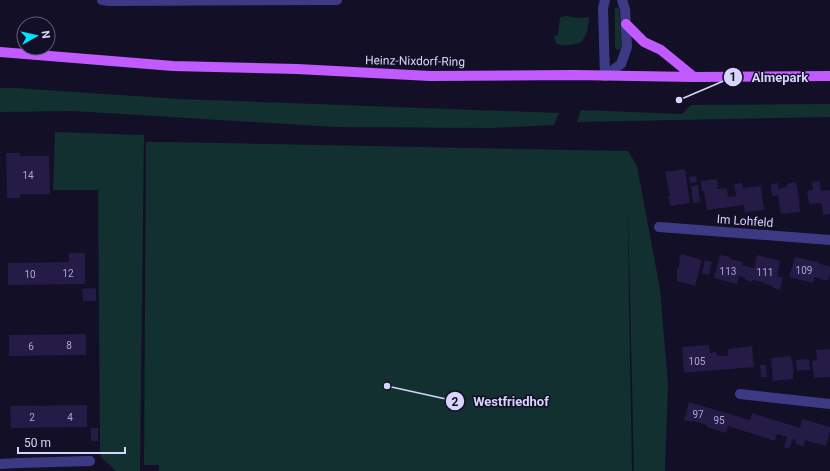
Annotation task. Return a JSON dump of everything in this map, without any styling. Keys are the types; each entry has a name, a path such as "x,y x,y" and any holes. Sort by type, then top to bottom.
{"main road":[{"path":"626,24 644,42 661,50 694,77"},
{"name":"Heinz-Nixdorf-Ring","path":"0,52 173,66 297,69 430,76 830,76"}],"street":[{"path":"102,0 338,0"},
{"path":"605,76 603,8 606,0"},
{"path":"605,76 621,64 626,47 625,9 622,0"},
{"name":"Im Lohfeld","path":"659,227 830,240"},
{"path":"740,394 830,404"},
{"path":"0,464 20,467 90,461"}],"green space":[{"path":"615,8 619,8 622,43 621,49 617,50 615,47"},
{"path":"566,16 578,18 589,17 586,34 580,43 564,45 556,43 554,36 558,35 560,17"},
{"path":"0,88 179,99 559,113 554,125 491,128 335,127 73,111 0,112"},
{"path":"830,104 830,117 577,122 581,110 682,114 691,105"},
{"path":"55,132 144,135 140,471 116,471 101,457 98,190 53,190"},
{"path":"146,142 628,151 637,166 660,289 668,384 665,471 634,471 628,207 632,471 159,471 159,465 144,465"}],"building":[{"path":"6,153 20,153 20,156 49,156 50,194 20,194 20,198 7,198"},
{"path":"685,169 690,203 670,206 668,196 670,196 665,172"},
{"path":"696,176 697,182 690,183 689,177"},
{"path":"717,179 718,187 716,189 727,188 728,197 736,196 734,184 742,183 743,188 761,186 764,210 745,213 744,205 707,210 701,181"},
{"path":"820,181 821,191 830,190 830,214 823,215 822,203 809,204 807,191 813,190 812,182"},
{"path":"796,182 800,212 781,214 778,195 772,196 771,184 778,183 778,189 787,187 787,184"},
{"path":"698,185 700,202 693,203 691,186"},
{"path":"69,253 85,253 85,284 8,285 8,263 69,262"},
{"path":"681,254 702,260 695,286 677,281 677,271"},
{"path":"720,255 730,257 730,259 743,262 742,265 754,268 757,255 780,261 777,276 783,278 780,290 763,282 752,280 752,282 739,276 737,284 714,278"},
{"path":"795,257 818,262 830,267 828,281 815,277 813,283 789,277"},
{"path":"705,260 712,262 709,275 702,273"},
{"path":"96,288 96,301 83,301 82,289"},
{"path":"86,334 86,355 9,356 9,335"},
{"path":"709,345 710,353 716,352 717,356 728,356 728,349 752,346 754,367 684,373 682,347"},
{"path":"830,349 830,377 814,378 812,361 817,360 816,350"},
{"path":"791,356 794,372 793,379 773,381 771,358"},
{"path":"809,359 810,370 797,371 796,360"},
{"path":"760,365 766,365 767,377 761,377"},
{"path":"689,402 750,420 752,413 800,428 802,419 830,427 830,432 826,446 805,440 804,446 801,446 795,443 796,440 793,439 789,449 784,447 787,437 777,434 775,441 728,426 726,433 707,427 707,425 684,420"},
{"path":"87,405 87,427 11,428 10,406"},
{"path":"91,428 98,428 98,441 91,441"}],"place":[{"name":"Almepark","path":"679,100"},
{"name":"Westfriedhof","path":"387,386"}]}
